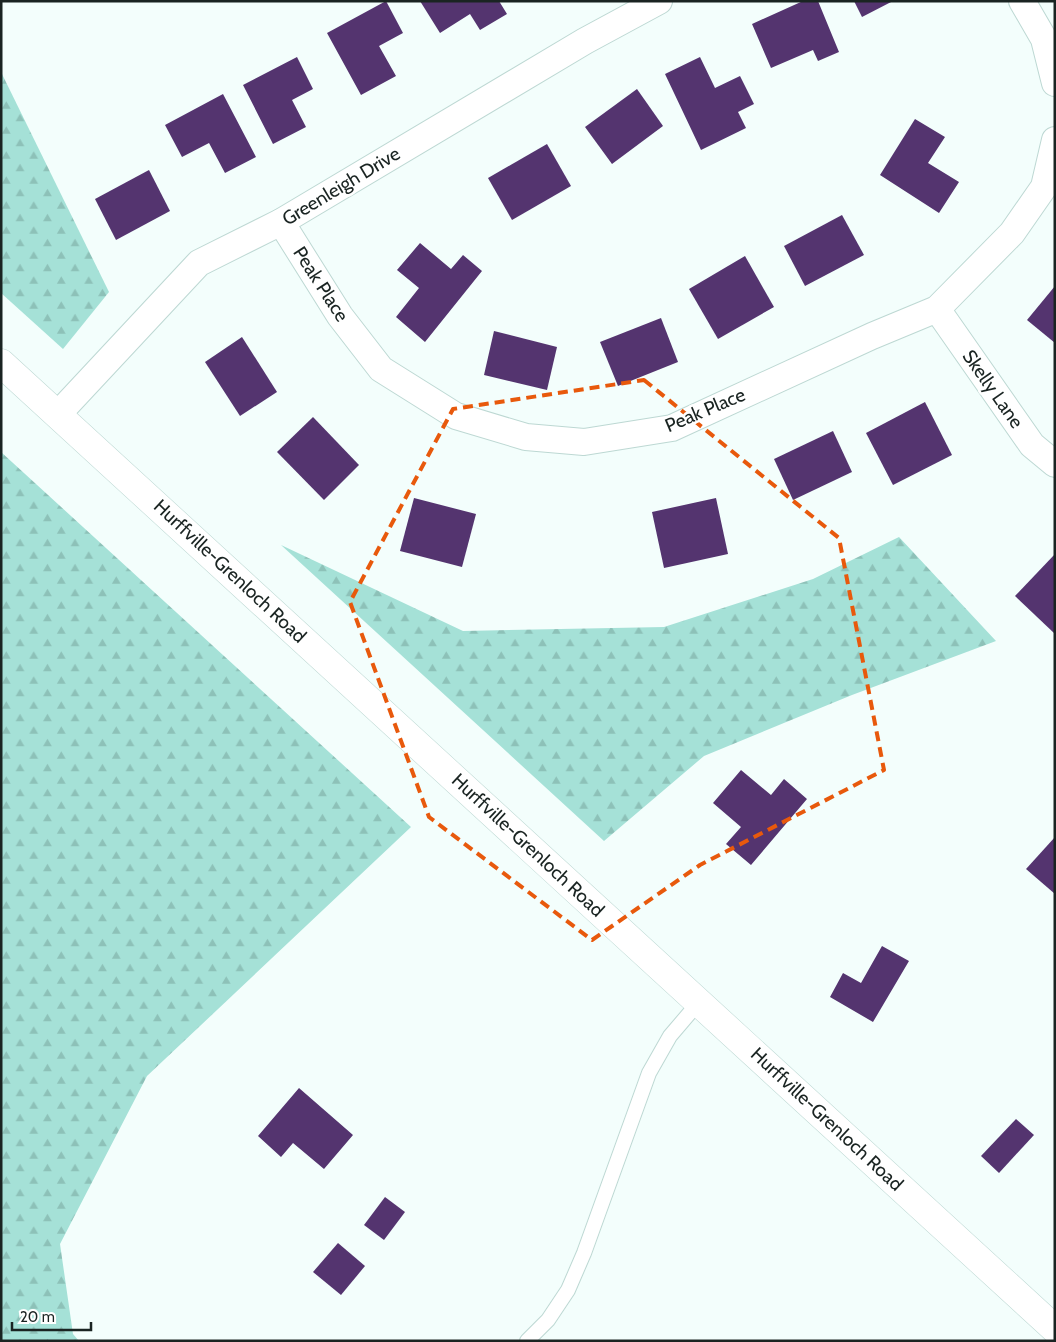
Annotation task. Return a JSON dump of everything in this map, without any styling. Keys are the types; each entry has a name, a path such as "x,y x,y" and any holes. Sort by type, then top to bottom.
{"main road":[{"name":"Hurffville-Grenloch Road","path":"1,363 58,413 1055,1328"}],"street":[{"name":"Greenleigh Drive","path":"58,413 199,263 281,222 584,41 659,1"},
{"path":"1022,1 1044,39 1055,83"},
{"name":"Peak Place","path":"281,222 340,316 381,369 456,416 526,437 584,442 672,428 863,340 937,309 1012,233 1044,187 1055,140"},
{"name":"Skelly Lane","path":"937,309 1032,445 1055,464"}],"lane":[{"path":"527,1341 548,1320 568,1290 584,1253 649,1072 670,1036 699,1002"}],"highlighted area":[{"path":"644,380 839,538 884,770 700,865 592,940 429,817 350,602 453,409"}],"green space":[{"path":"1,72 109,292 63,349 1,293"},
{"path":"1,452 411,827 147,1076 60,1244 73,1334 79,1341 1,1341"},
{"path":"899,537 996,641 852,695 704,756 604,841 281,545 463,631 664,627 813,579"}],"building":[{"path":"386,1 403,33 379,46 396,76 361,95 327,33"},
{"path":"420,1 499,1 507,14 480,30 470,14 440,33"},
{"path":"803,1 818,1 839,52 818,61 813,50 771,68 752,24"},
{"path":"854,1 893,1 862,17"},
{"path":"297,57 313,89 292,100 306,127 273,144 243,85"},
{"path":"700,57 715,88 740,76 754,104 738,112 746,128 701,150 665,74"},
{"path":"637,89 663,126 612,164 585,127"},
{"path":"223,94 256,157 225,173 209,143 182,157 165,125"},
{"path":"915,119 945,137 928,163 959,182 939,213 880,175"},
{"path":"547,144 571,186 512,220 488,178"},
{"path":"149,170 170,211 116,240 95,199"},
{"path":"842,215 864,255 805,286 784,246"},
{"path":"420,243 451,269 463,255 482,271 425,342 396,317 419,288 397,270"},
{"path":"745,256 774,307 718,339 689,289"},
{"path":"1055,286 1055,343 1027,320"},
{"path":"661,318 678,362 618,386 600,342"},
{"path":"494,331 557,347 547,390 484,375"},
{"path":"242,337 277,392 240,416 205,362"},
{"path":"925,402 952,455 893,485 866,433"},
{"path":"313,417 359,465 324,500 277,452"},
{"path":"833,431 852,472 793,500 774,459"},
{"path":"414,498 476,514 462,567 400,551"},
{"path":"716,498 728,554 664,568 652,512"},
{"path":"1055,554 1055,634 1015,596"},
{"path":"741,770 771,795 784,779 807,799 751,865 726,844 741,827 713,803"},
{"path":"1055,837 1055,894 1026,869"},
{"path":"882,946 909,961 873,1022 830,997 843,973 861,983"},
{"path":"299,1088 353,1135 324,1169 293,1143 281,1157 258,1136"},
{"path":"1016,1119 1034,1135 999,1173 981,1156"},
{"path":"385,1197 405,1212 384,1240 364,1225"},
{"path":"338,1243 365,1266 341,1295 313,1272"}]}
